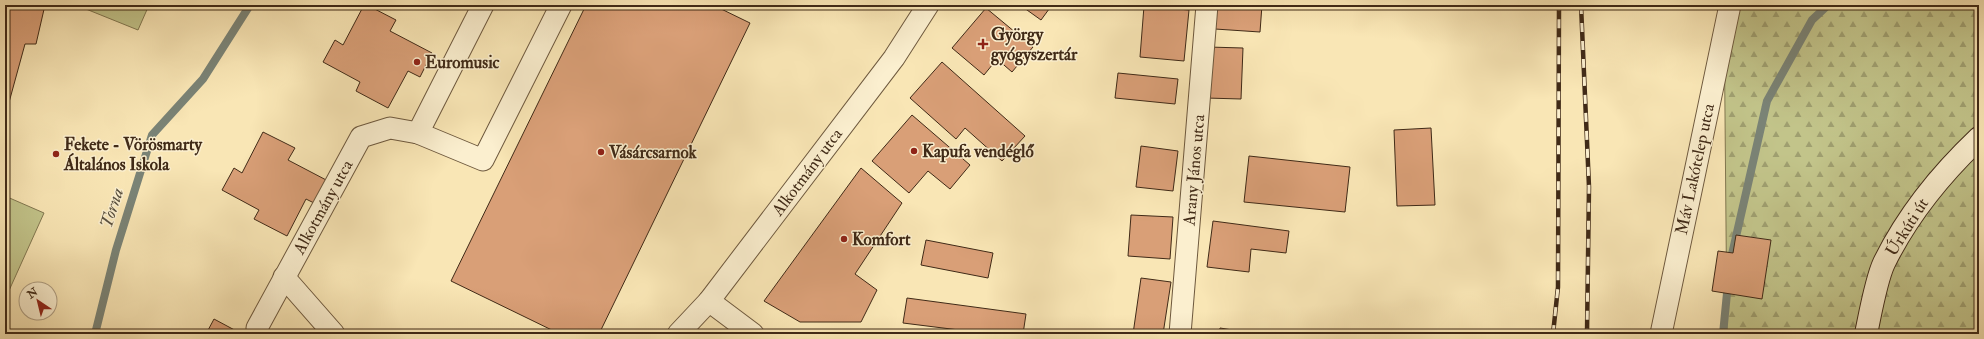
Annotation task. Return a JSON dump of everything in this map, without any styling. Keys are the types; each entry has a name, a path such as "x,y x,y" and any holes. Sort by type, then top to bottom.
{"main road":[{"name":"Úrkúti út","path":"1866,334 1883,264 1906,225 1932,186 1957,158 1979,138"}],"street":[{"path":"418,133 483,5"},
{"name":"Alkotmány utca","path":"257,328 361,137 390,128 418,133 483,160 561,5"},
{"name":"Alkotmány utca","path":"678,334 709,301 894,58 928,5"},
{"name":"Arany János utca","path":"1180,334 1207,5"},
{"name":"Máv Lakótelep utca","path":"1661,334 1730,5"},
{"path":"284,277 334,334"},
{"path":"709,301 753,334"}],"green space":[{"path":"76,5 149,5 138,30"},
{"path":"1724,5 1979,5 1979,334 1727,334"},
{"path":"5,196 44,213 7,295 5,294"}],"building":[{"path":"5,5 45,5 36,44 25,44 5,117"},
{"path":"364,5 367,5 396,20 390,31 432,53 420,77 408,71 388,108 356,91 360,82 323,62 335,40 343,45"},
{"name":"Vásárcsarnok","path":"586,5 713,5 750,23 599,334 560,334 451,281"},
{"path":"1020,5 1052,5 1041,20"},
{"path":"1217,5 1262,5 1260,32 1215,29"},
{"path":"1144,6 1189,10 1184,61 1140,57"},
{"path":"986,8 1033,47 1012,72 997,59 984,75 952,48"},
{"path":"1208,47 1243,48 1241,99 1206,98"},
{"path":"942,62 1025,136 1002,161 965,128 956,139 910,98"},
{"path":"1118,73 1178,79 1175,104 1115,98"},
{"path":"912,115 970,165 950,189 928,171 909,193 872,161"},
{"path":"1431,128 1435,205 1397,206 1394,130"},
{"path":"263,132 295,148 288,160 330,182 318,205 306,199 287,236 254,219 259,210 222,190 234,168 242,173"},
{"path":"1141,146 1178,151 1173,191 1136,187"},
{"path":"1249,156 1350,167 1345,212 1244,202"},
{"name":"Komfort","path":"861,168 902,203 855,274 877,290 861,322 800,322 764,301"},
{"path":"1131,215 1173,217 1170,259 1128,256"},
{"path":"1213,221 1289,231 1286,253 1251,249 1249,272 1207,267"},
{"path":"1736,235 1771,240 1762,299 1712,291 1718,251 1733,253"},
{"path":"926,240 993,253 988,278 921,265"},
{"path":"1141,278 1171,282 1163,334 1133,334"},
{"path":"907,298 1026,314 1023,334 991,334 903,323"},
{"path":"214,319 242,334 206,334"},
{"path":"1220,328 1257,334 1219,334"}],"waterway":[{"name":"Torna","path":"95,334 116,250 152,135 203,79 250,5"},
{"path":"1730,263 1767,101 1812,20 1828,5"},
{"path":"1723,334 1728,283"}],"railway":[{"path":"1553,334 1558,287 1559,5"},
{"path":"1581,5 1589,187 1587,334"}],"place":[{"name":"György gyógyszertár","path":"983,44"},
{"name":"Euromusic","path":"417,62"},
{"name":"Kapufa vendéglő","path":"914,151"},
{"name":"Vásárcsarnok","path":"601,152"},
{"name":"Fekete - Vörösmarty Általános Iskola","path":"56,154"},
{"name":"Komfort","path":"844,239"}]}
